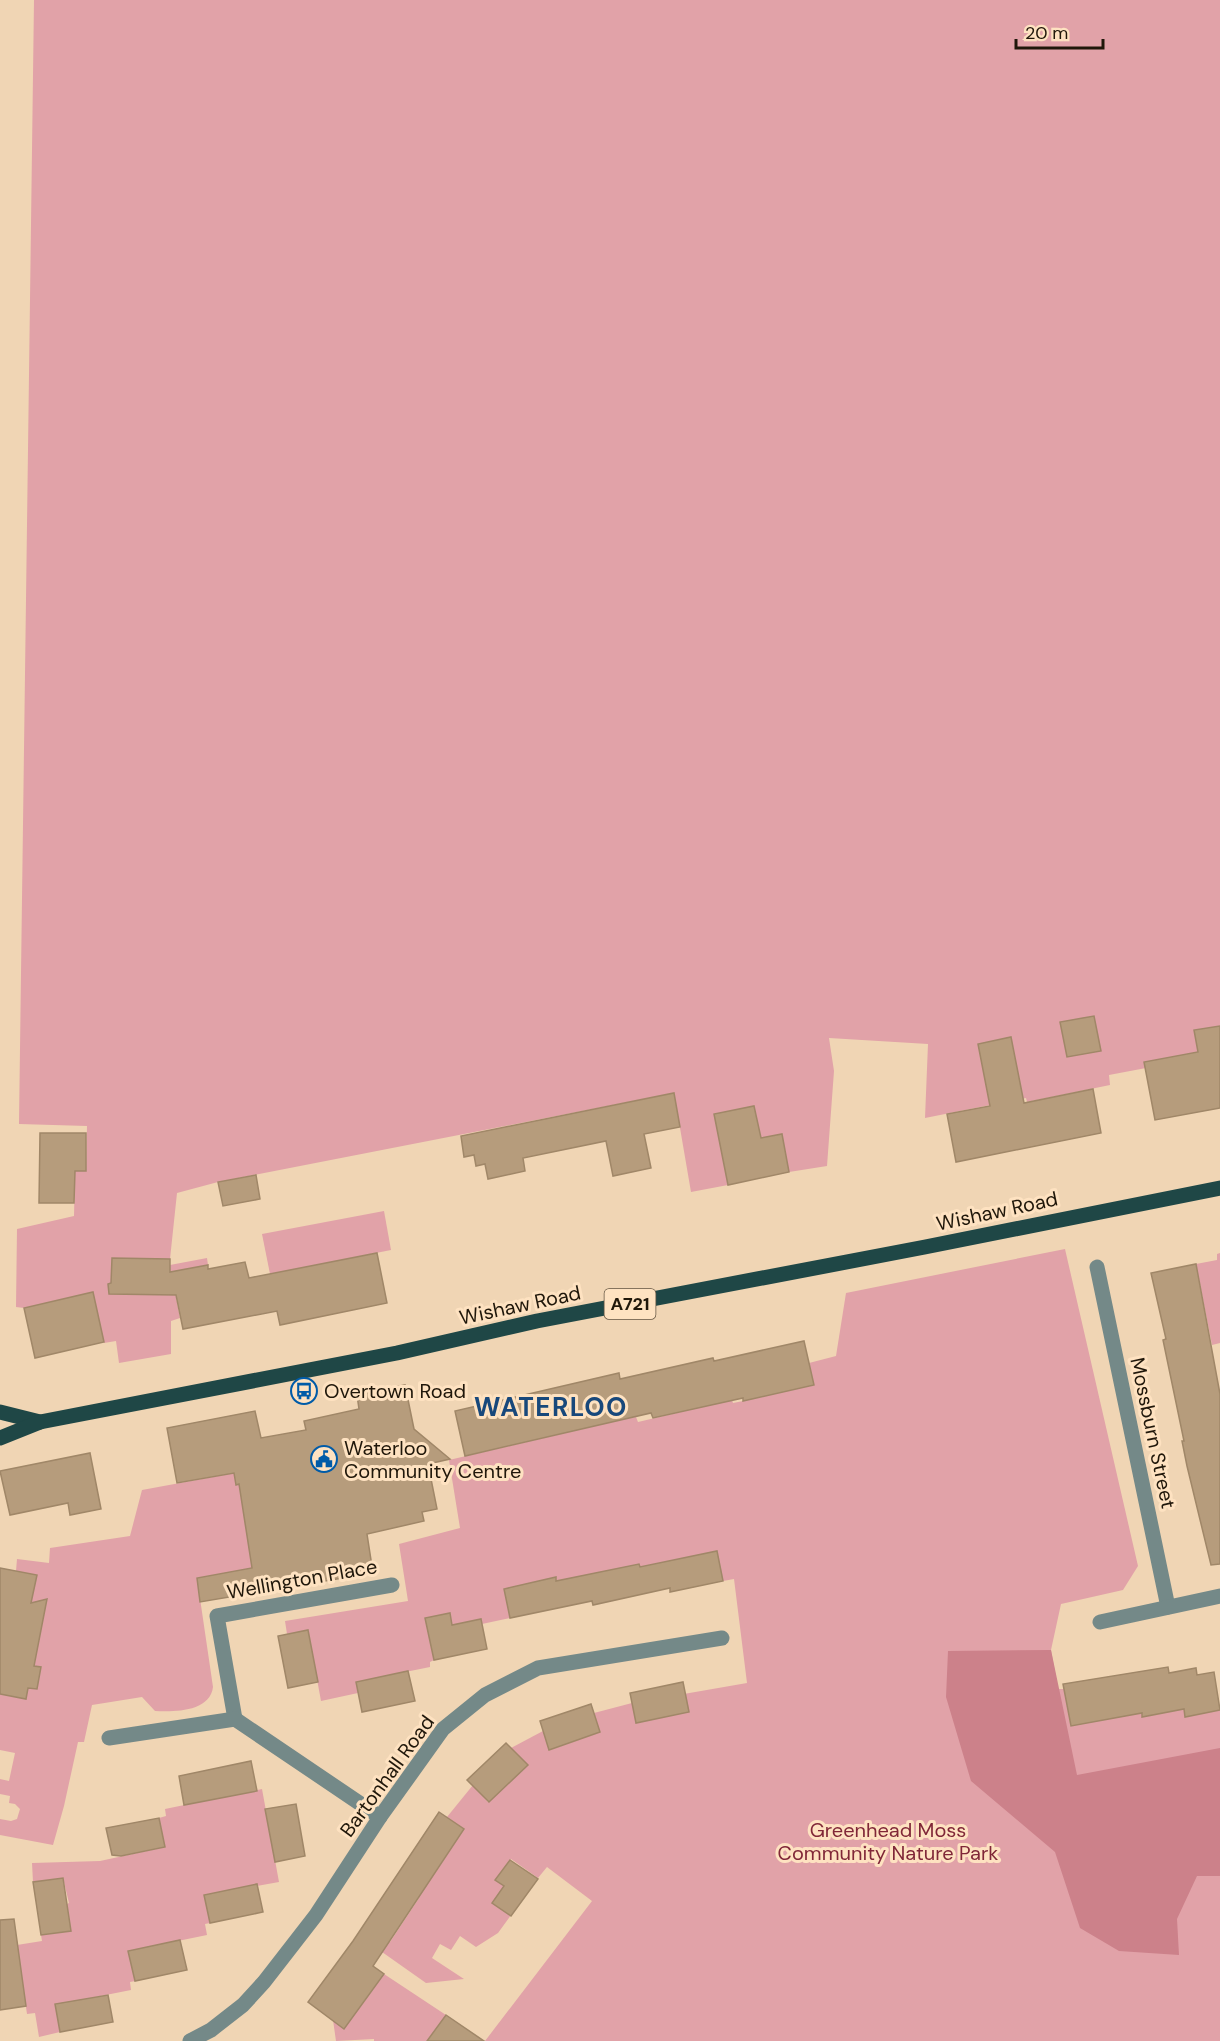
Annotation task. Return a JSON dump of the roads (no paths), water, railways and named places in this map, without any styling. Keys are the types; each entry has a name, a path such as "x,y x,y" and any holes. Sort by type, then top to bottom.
{"main road":[{"name":"Wishaw Road","path":"0,1438 40,1422 398,1353 537,1321 1220,1188"},
{"name":"Wishaw Road","path":"0,1412 40,1422"}],"street":[{"name":"Mossburn Street","path":"1097,1267 1168,1607"},
{"name":"Wellington Place","path":"235,1719 217,1616 392,1585"},
{"path":"1100,1622 1220,1596"},
{"name":"Bartonhall Road","path":"190,2041 210,2030 243,2005 264,1982 316,1915 380,1817 443,1729 485,1695 538,1668 722,1638"},
{"path":"109,1738 235,1719 380,1817"}],"place":[{"name":"Overtown Road","path":"304,1391"},
{"name":"Waterloo Community Centre","path":"324,1459"}],"district":[{"name":"WATERLOO","path":"551,1407"}],"park label":[{"name":"Greenhead Moss Community Nature Park","path":"888,1842"}]}
